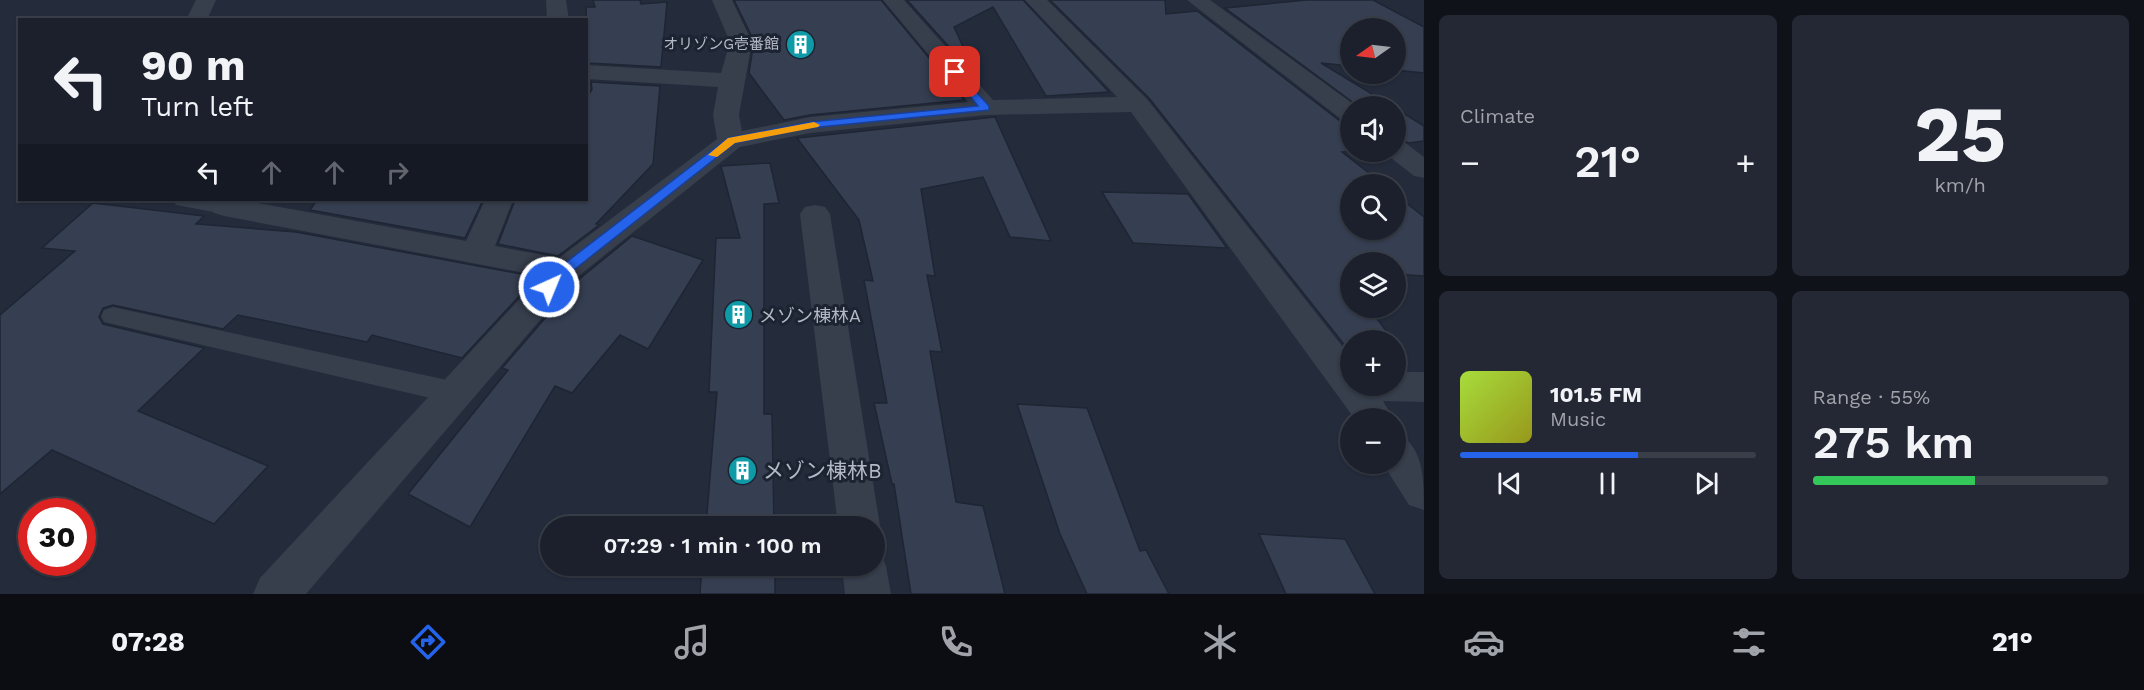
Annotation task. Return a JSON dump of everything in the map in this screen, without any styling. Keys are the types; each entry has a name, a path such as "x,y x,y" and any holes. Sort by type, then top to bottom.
{"street":[{"path":"197,18 206,0"},
{"path":"556,0 558,18"},
{"path":"722,0 741,42 731,81 726,115 731,141"},
{"path":"893,0 986,108"},
{"path":"1035,0 1138,104 1340,370"},
{"path":"1197,0 1340,107"},
{"path":"588,72 731,81"},
{"path":"276,594 565,270 731,141 810,125 986,108 1138,104"},
{"path":"1406,156 1424,170"},
{"path":"476,254 499,201"},
{"path":"226,203 565,270"},
{"path":"815,214 858,516"},
{"path":"1406,387 1424,387"},
{"path":"1406,466 1424,492"},
{"path":"865,576 868,594"}],"lane":[{"path":"197,201 226,203"},
{"path":"113,316 456,393"}],"building":[{"path":"593,0 640,0 641,4 667,2 661,67 588,63 586,7 595,7"},
{"path":"734,0 881,0 964,100 810,115 784,120 749,73 754,41"},
{"path":"907,0 1023,0 1109,92 1046,96 993,7 954,27 978,79"},
{"path":"1050,0 1165,0 1166,14 1197,11 1340,121 1340,162 1355,162 1370,174 1340,174 1340,240 1406,240 1406,203 1424,217 1424,276 1406,275 1406,252 1340,252 1340,318 1376,318 1386,330 1340,330 1340,339 1149,98"},
{"path":"1307,0 1373,0 1424,27 1424,73 1406,71 1406,18 1340,18 1340,65 1321,63 1340,75 1340,84 1356,84 1375,96 1344,96 1225,8"},
{"path":"591,82 660,86 653,164 596,224 599,225 558,256 498,244 515,201 588,201 588,96 592,89"},
{"path":"1406,115 1424,126 1424,141 1406,142"},
{"path":"995,117 1051,241 1010,237 983,177 921,189 935,276 927,275 942,352 930,351 956,502 983,506 1005,594 911,594 894,484 892,484 874,403 887,403 864,280 873,281 859,220 797,138"},
{"path":"770,163 779,203 764,204 764,414 772,414 774,516 707,516 717,392 709,392 716,238 740,238 721,166"},
{"path":"1102,192 1188,194 1227,248 1133,243"},
{"path":"316,201 483,201 465,238 310,210"},
{"path":"93,203 204,216 196,224 296,232 537,277 462,358 372,335 367,342 238,315 223,329 113,305 103,308 99,317 103,324 204,348 138,411 268,466 214,524 52,450 0,494 0,315 75,251 42,248"},
{"path":"632,236 703,260 648,349 620,335 572,393 555,386 470,527 408,494 508,370 502,368 578,280"},
{"path":"1017,404 1087,408 1140,551 1146,550 1169,594 1087,594 1060,534"},
{"path":"1259,534 1345,539 1375,594 1286,594"},
{"path":"701,576 775,576 775,594 700,594"}],"slow traffic":[{"path":"713,155 731,141 814,125"}],"place":[{"name":"オリゾンG壱番館","path":"800,44"},
{"name":"メゾン棟林A","path":"738,315"},
{"name":"メゾン棟林B","path":"742,470"}],"route":[{"path":"549,287 565,270 731,141 810,125 986,108 955,72"}]}
